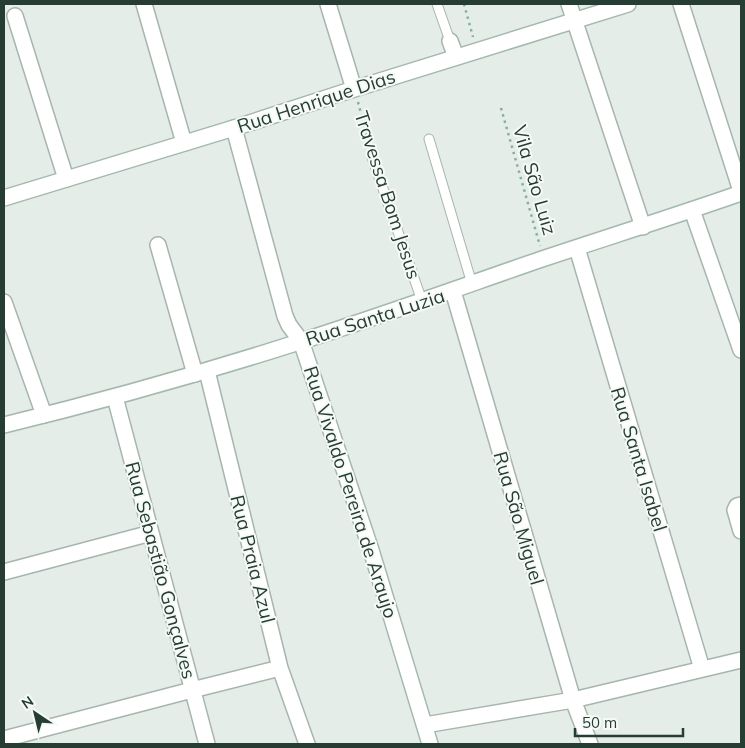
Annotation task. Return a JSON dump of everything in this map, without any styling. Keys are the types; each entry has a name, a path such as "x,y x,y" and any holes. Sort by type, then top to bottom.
{"street":[{"path":"144,4 184,143"},
{"path":"328,4 354,89"},
{"path":"569,4 643,227"},
{"name":"Rua Henrique Dias","path":"4,198 628,4"},
{"path":"681,4 741,192"},
{"path":"15,16 66,179"},
{"path":"450,41 456,57"},
{"name":"Rua Vivaldo Pereira de Araujo","path":"234,128 285,316 301,341 371,550 430,744"},
{"name":"Rua Santa Luzia","path":"4,425 115,397 301,341 643,227 741,192"},
{"path":"692,210 741,350"},
{"name":"Rua Praia Azul","path":"158,245 201,372 280,668 308,744"},
{"name":"Rua Santa Isabel","path":"577,248 702,669"},
{"name":"Rua São Miguel","path":"453,291 572,700 590,744"},
{"path":"4,302 44,415"},
{"name":"Rua Sebastião Gonçalves","path":"115,397 207,744"},
{"path":"738,506 736,512 741,531"},
{"path":"4,572 151,533"},
{"path":"425,725 572,700 741,660"},
{"path":"4,739 280,668"}],"lane":[{"path":"437,4 450,41"},
{"path":"429,139 472,284"},
{"name":"Travessa Bom Jesus","path":"372,157 422,301"}],"path":[{"path":"464,4 477,50"},
{"name":"Travessa Bom Jesus","path":"354,89 372,157"},
{"name":"Vila São Luiz","path":"501,108 543,259"}]}
